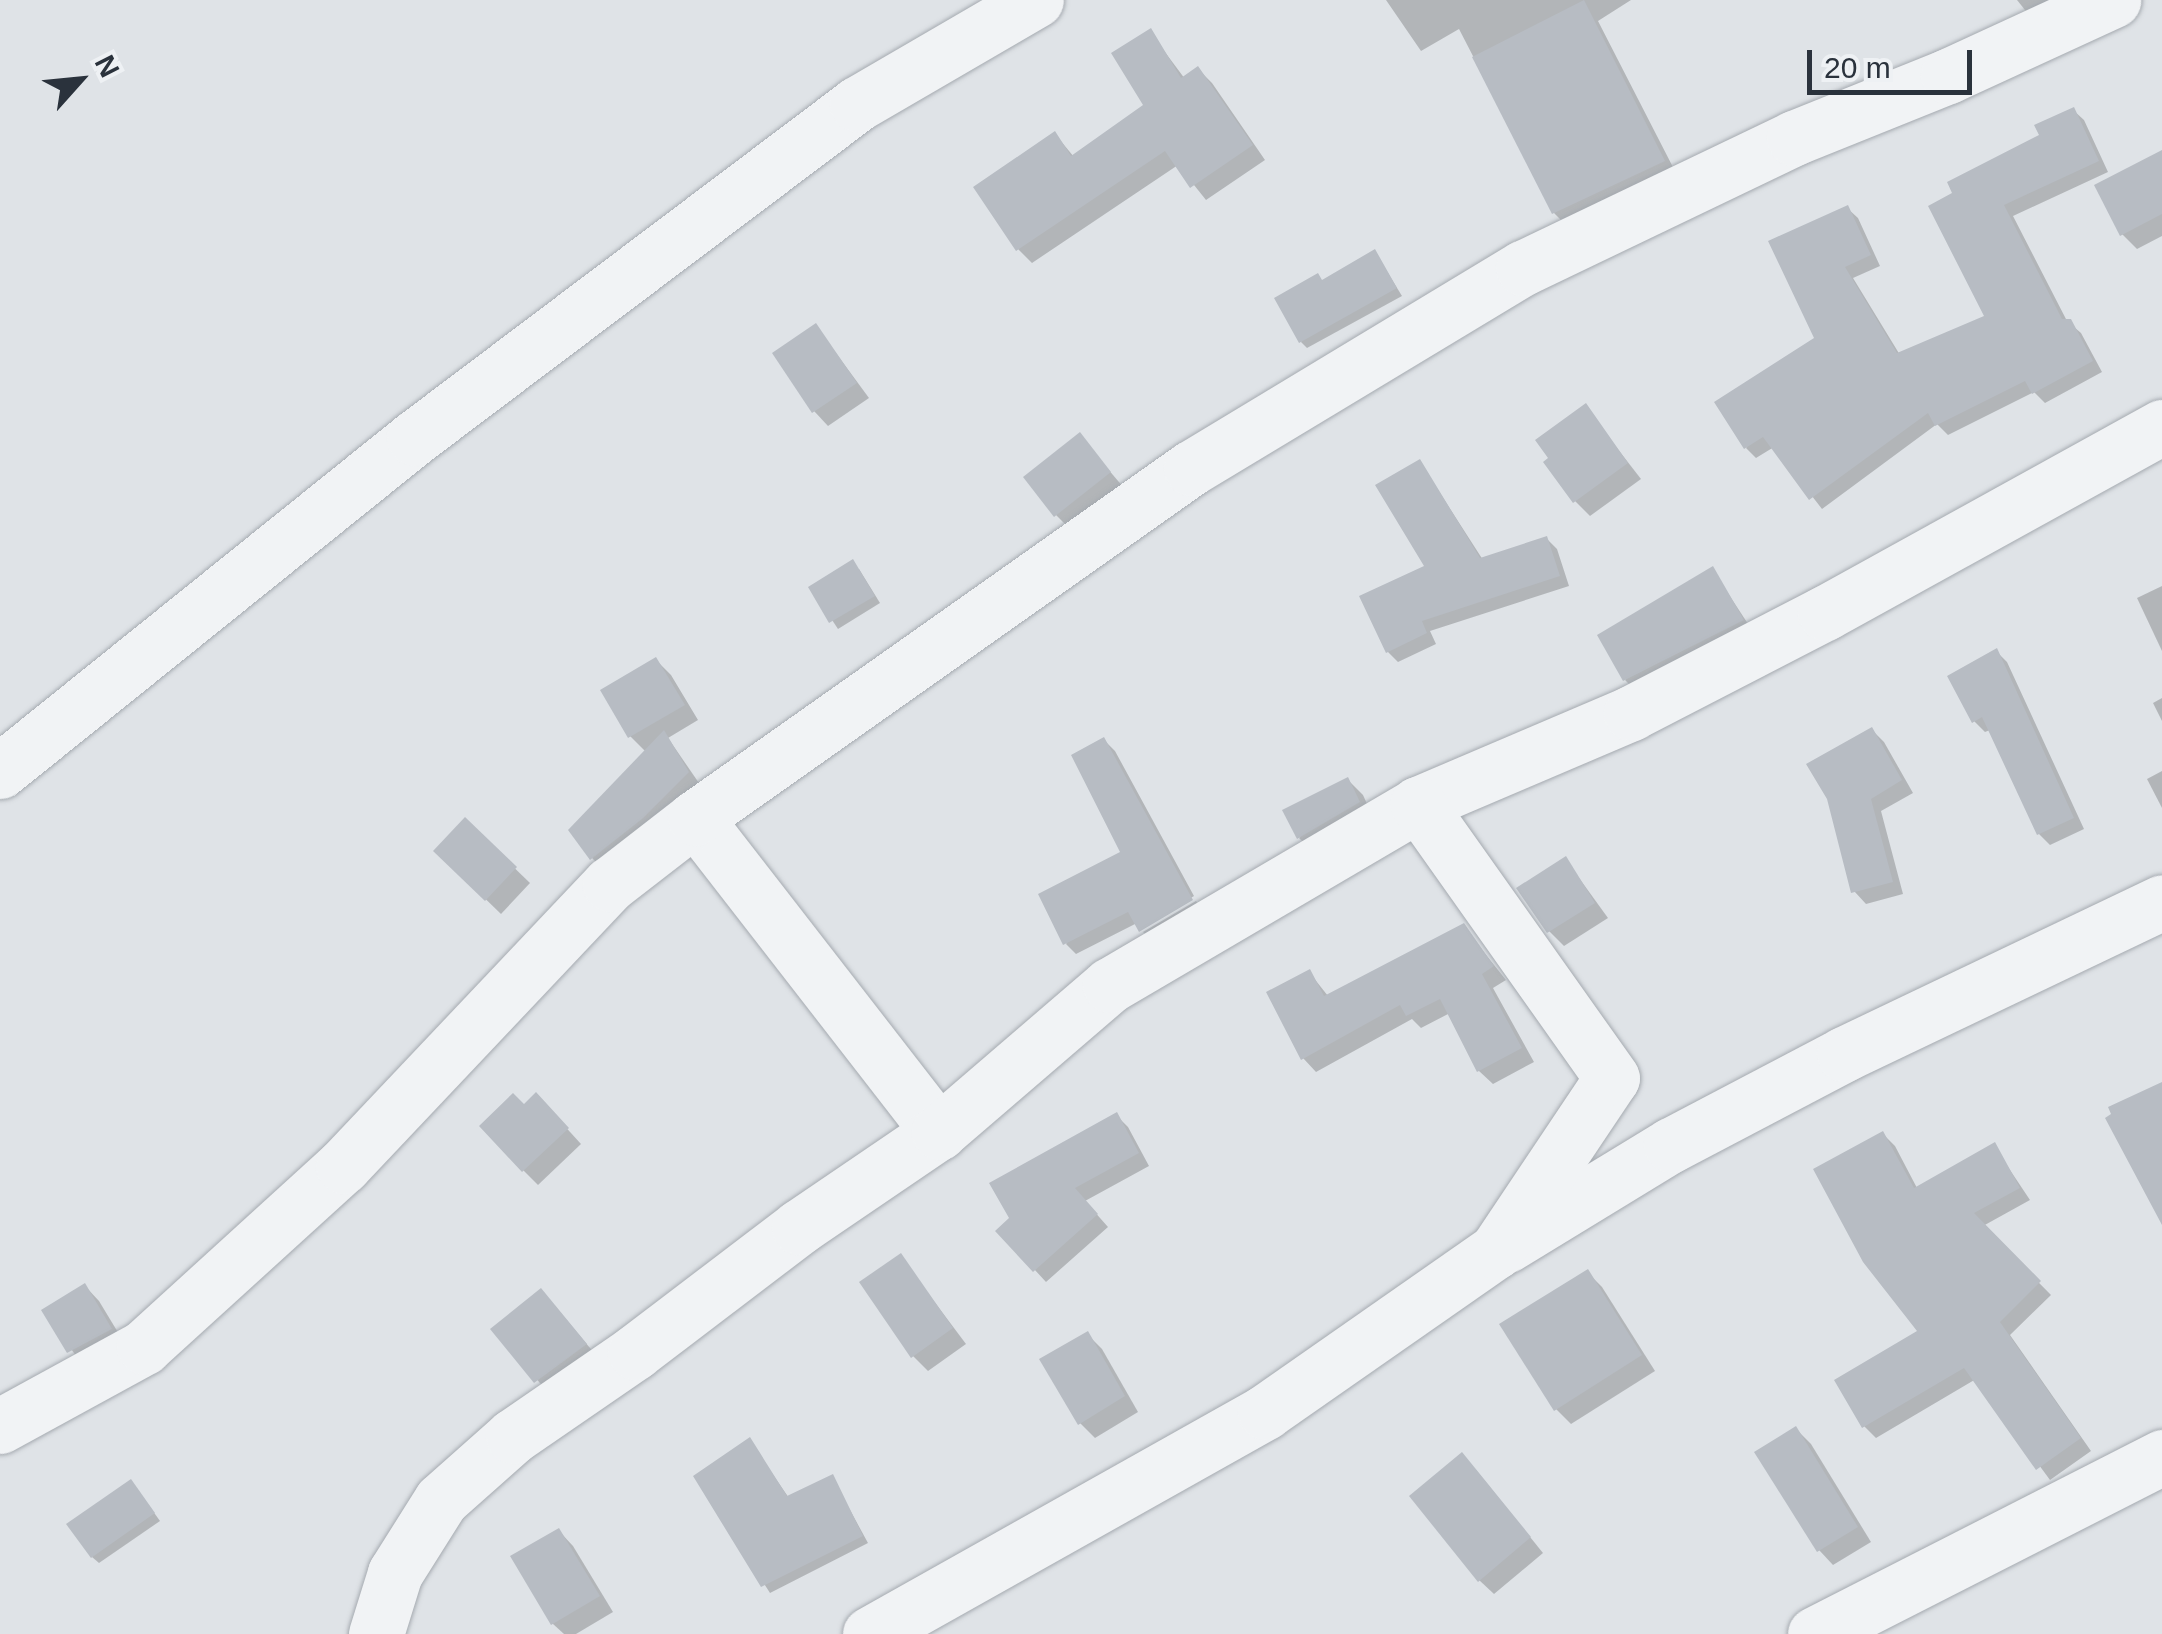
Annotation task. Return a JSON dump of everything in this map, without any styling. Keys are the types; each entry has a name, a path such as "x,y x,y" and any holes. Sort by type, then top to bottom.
{"street":[{"path":"0,771 414,438 857,104 1036,0"},
{"path":"0,1426 144,1347 343,1166 610,884 694,818 1191,468 1523,268 1794,138 1948,76 2113,0"},
{"path":"376,1634 395,1572 441,1500 455,1487 513,1436 635,1352 798,1226 939,1132 1110,986 1418,804 1631,713 1825,613 2162,427"},
{"path":"1418,804 1612,1078 1496,1251"},
{"path":"694,818 939,1132"},
{"path":"870,1634 1266,1412 1496,1251 1672,1145 1826,1063 2162,902"},
{"path":"1815,1634 2162,1458"}],"building":[{"path":"1584,0 1665,161 1552,214 1472,57"},
{"path":"1151,28 1181,78 1198,66 1253,145 1190,188 1165,151 1016,251 973,187 1055,131 1071,156 1143,105 1111,53"},
{"path":"2074,107 2099,161 2004,205 2062,319 2071,319 2093,361 2032,394 2025,381 1935,426 1928,413 1809,500 1763,437 1744,449 1714,402 1814,338 1768,241 1848,205 1871,255 1845,267 1897,353 1984,316 1928,206 1952,193 1947,182 2039,135 2034,125"},
{"path":"2162,150 2162,214 2120,236 2094,185"},
{"path":"1375,249 1397,288 1299,343 1274,298 1318,273 1322,280"},
{"path":"816,323 857,383 812,413 772,353"},
{"path":"1586,403 1628,463 1573,503 1543,462 1548,458 1535,440"},
{"path":"1080,432 1111,472 1054,517 1023,477"},
{"path":"1420,459 1480,558 1547,536 1560,576 1422,621 1427,633 1386,653 1359,596 1424,566 1375,485"},
{"path":"853,559 875,596 829,623 808,587"},
{"path":"1713,566 1744,620 1623,681 1597,635"},
{"path":"1997,648 2074,818 2037,835 1982,717 1972,723 1947,676"},
{"path":"656,657 685,705 628,738 600,690"},
{"path":"1872,727 1902,780 1871,799 1893,882 1851,893 1827,799 1806,764"},
{"path":"664,730 689,772 642,819 590,860 568,830"},
{"path":"1104,737 1193,900 1139,932 1128,912 1063,945 1038,894 1120,852 1071,755"},
{"path":"1348,777 1360,802 1297,839 1282,810"},
{"path":"465,817 517,867 485,901 433,851"},
{"path":"1566,856 1595,903 1547,933 1516,888"},
{"path":"1464,923 1494,966 1482,974 1522,1048 1477,1072 1440,999 1406,1016 1400,1005 1301,1060 1266,992 1310,969 1324,996"},
{"path":"2162,1082 2162,1225 2105,1118 2111,1114 2108,1107"},
{"path":"536,1092 569,1128 522,1172 479,1126 513,1093 524,1104"},
{"path":"1117,1112 1139,1153 1075,1188 1098,1214 1033,1272 995,1231 1009,1218 989,1183"},
{"path":"1883,1131 1914,1188 1995,1142 2020,1188 1974,1213 2041,1281 2000,1322 2081,1438 2036,1470 1964,1368 1862,1428 1834,1380 1917,1331 1863,1262 1813,1169"},
{"path":"901,1253 953,1328 911,1358 859,1282"},
{"path":"1588,1269 1642,1355 1554,1411 1499,1324"},
{"path":"85,1283 112,1329 67,1353 41,1310"},
{"path":"541,1288 587,1344 534,1383 490,1329"},
{"path":"1088,1331 1125,1396 1078,1425 1039,1359"},
{"path":"1796,1426 1858,1527 1817,1552 1754,1452"},
{"path":"750,1437 787,1496 833,1474 863,1536 761,1587 693,1476"},
{"path":"1462,1452 1531,1537 1478,1582 1409,1496"},
{"path":"131,1479 155,1513 91,1558 66,1524"},
{"path":"559,1528 600,1596 551,1625 510,1556"}]}
